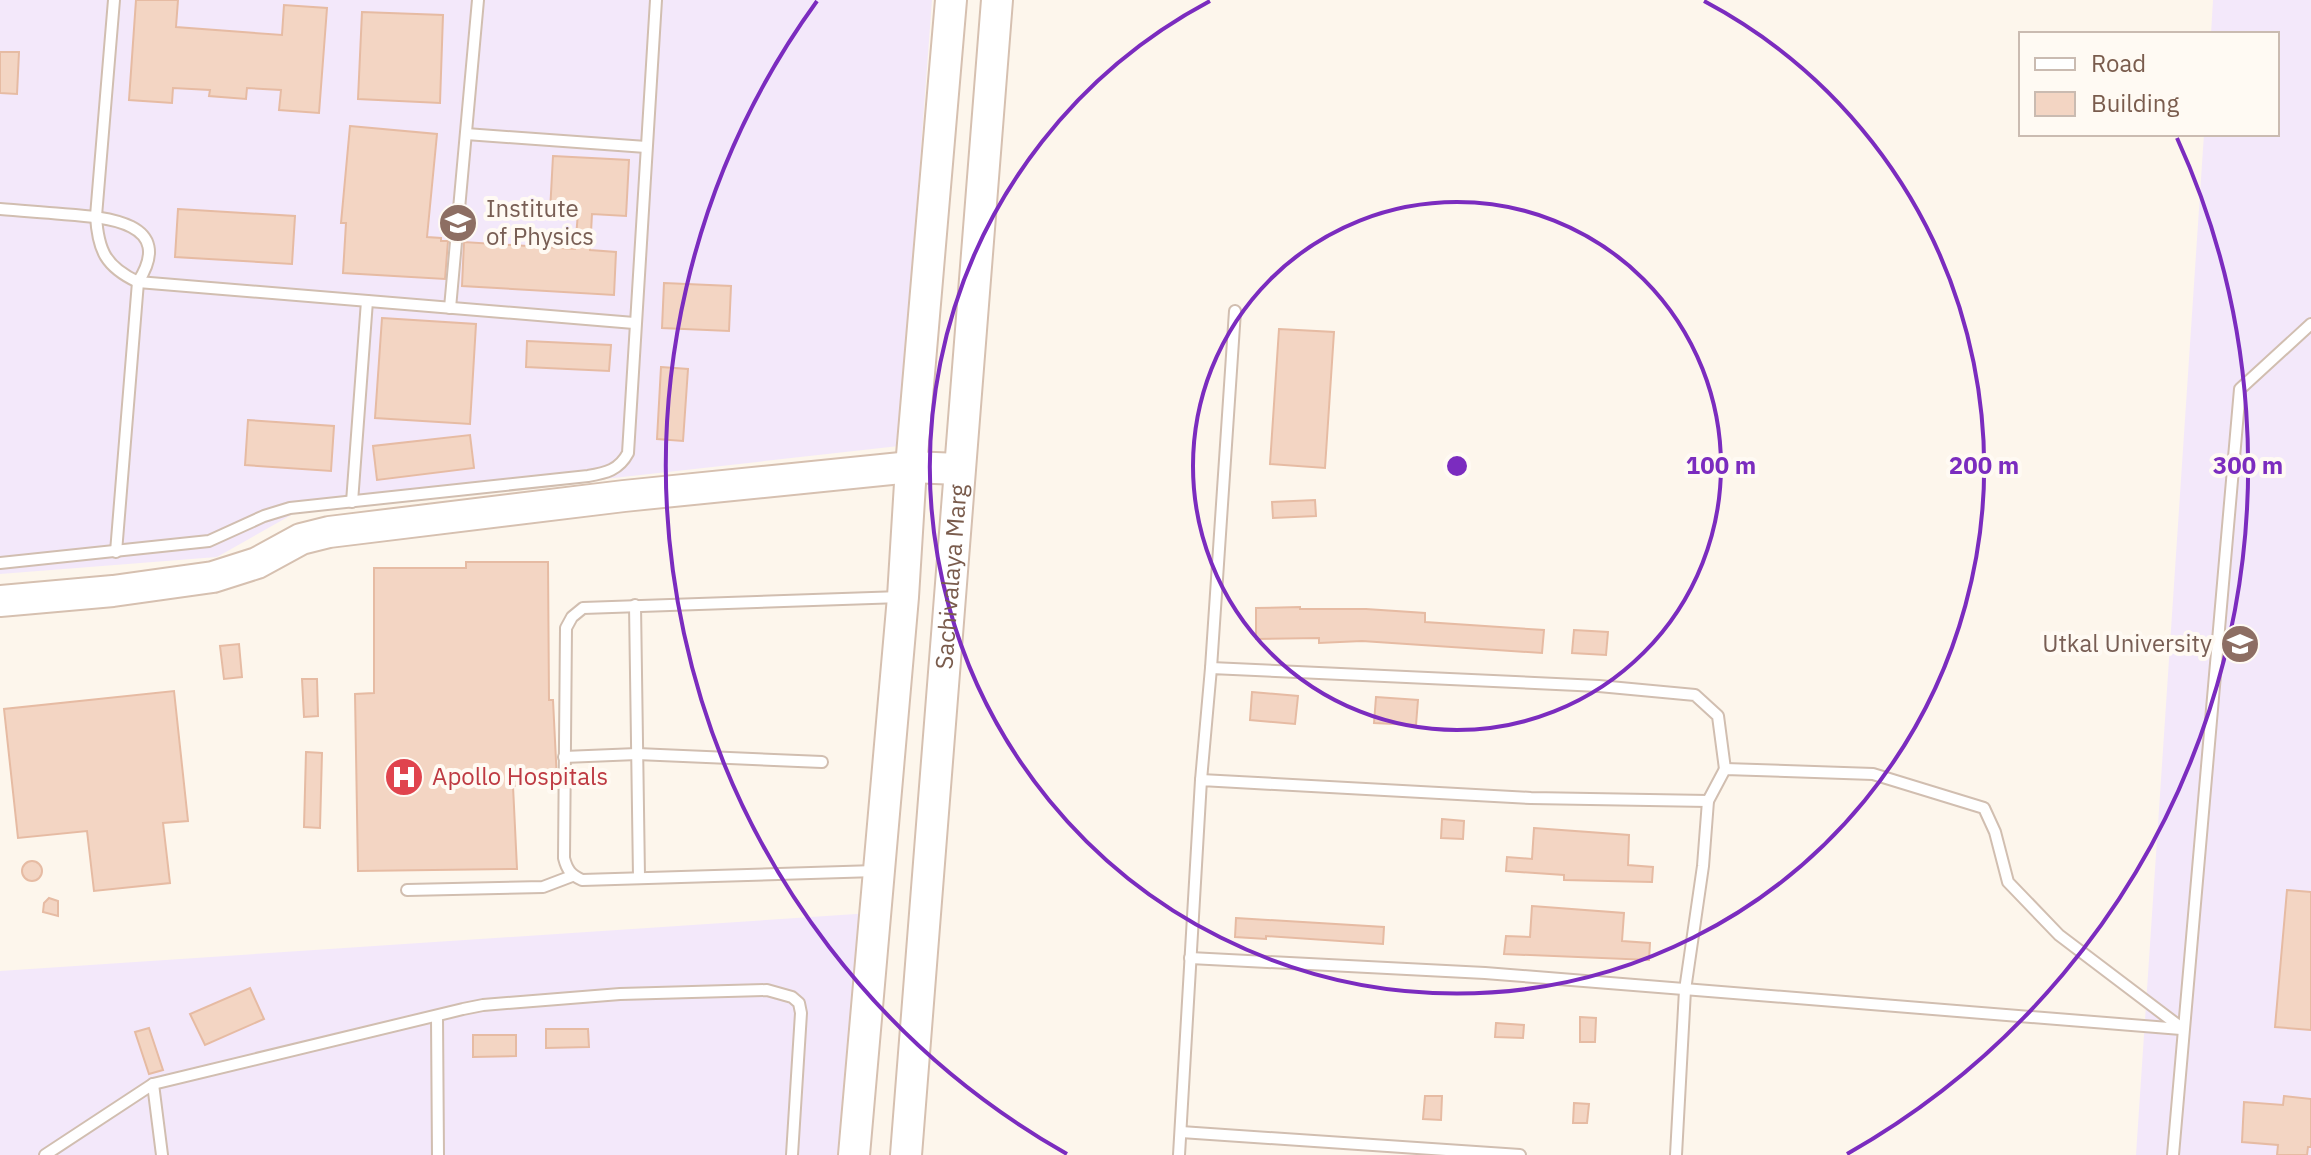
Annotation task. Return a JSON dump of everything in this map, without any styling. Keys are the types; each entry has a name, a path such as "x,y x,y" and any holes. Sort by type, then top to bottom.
{"main road":[{"path":"854,1155 951,0"},
{"name":"Sachivalaya Marg","path":"906,1155 997,0"},
{"path":"0,601 113,591 213,577 257,563 301,539 329,532 624,496 911,467 959,469"}],"lane":[{"path":"114,0 96,216 97,239 107,259 122,275 138,282 634,323"},
{"path":"450,308 478,0"},
{"path":"0,563 209,541 264,516 290,508 588,476 606,473 622,465 628,453 656,0"},
{"path":"466,134 646,147"},
{"path":"0,209 96,216 126,222 137,229 147,244 149,263 138,282 116,552"},
{"path":"352,502 367,301"},
{"path":"1179,1155 1201,780 1235,311"},
{"path":"2173,1155 2240,389 2311,324"},
{"path":"879,871 582,880 572,876 564,858 566,628 572,617 583,608 903,597"},
{"path":"635,605 639,877"},
{"path":"1211,668 1599,686 1695,695 1718,716 1725,769 1708,801 1703,866 1685,990 1676,1155"},
{"path":"564,757 637,754 822,762"},
{"path":"1725,769 1873,774 1984,808 1995,832 2008,882 2059,935 2183,1029"},
{"path":"1201,780 1516,798 1708,801"},
{"path":"407,890 543,887 572,876"},
{"path":"1190,958 1485,973 2183,1029"},
{"path":"45,1155 153,1084 483,1005 620,994 781,992 799,1003 801,1013 792,1155"},
{"path":"437,1017 438,1155"},
{"path":"153,1084 162,1155"},
{"path":"1181,1132 1520,1155"}],"shaded area":[{"name":"Institute of Physics","path":"0,0 932,0 899,446 293,514 217,557 0,574"},
{"name":"Utkal University","path":"2213,0 2311,0 2311,1155 2136,1155 2204,136 2279,136 2279,32 2211,32"},
{"path":"871,913 849,1155 0,1155 0,971"}],"building":[{"path":"136,0 178,0 176,27 282,35 284,5 327,8 319,113 279,110 281,90 247,88 246,99 209,96 210,90 173,88 172,103 129,100"},
{"path":"362,12 443,15 440,103 358,99"},
{"path":"0,52 19,52 17,94 0,93"},
{"path":"350,126 437,134 427,237 448,241 445,279 343,273 346,223 341,223"},
{"path":"553,156 629,160 626,216 592,214 590,250 616,252 614,295 462,286 464,242 575,249 578,213 550,212"},
{"path":"178,209 295,216 292,264 175,257"},
{"path":"664,283 731,286 729,331 662,328"},
{"path":"382,318 476,324 470,424 375,418"},
{"path":"1279,329 1334,332 1325,468 1270,464"},
{"path":"527,341 611,345 609,371 526,367"},
{"path":"661,367 688,369 683,441 657,439"},
{"path":"248,420 334,426 331,471 245,465"},
{"path":"470,435 474,468 377,480 373,446"},
{"path":"1315,500 1316,516 1273,518 1272,502"},
{"path":"466,562 548,562 549,700 553,700 557,781 513,786 517,869 358,871 355,694 374,693 374,568 466,568"},
{"path":"1256,608 1425,613 1425,622 1544,630 1542,653 1362,641 1319,643 1319,638 1256,639"},
{"path":"1574,630 1608,632 1606,655 1572,653"},
{"path":"239,644 242,677 224,679 220,646"},
{"path":"302,679 317,679 318,716 304,717"},
{"path":"174,691 188,821 163,823 170,883 94,891 87,831 18,838 4,709"},
{"path":"1252,692 1298,696 1295,724 1250,720"},
{"path":"1376,697 1418,700 1416,725 1374,723"},
{"path":"306,752 322,753 320,828 304,827"},
{"path":"1442,819 1464,821 1463,839 1441,838"},
{"path":"1534,828 1629,835 1628,865 1653,867 1652,882 1564,880 1564,875 1506,871 1507,857 1532,859"},
{"path":"32,861 39,864 42,871 39,878 32,881 25,878 22,871 25,864"},
{"path":"2287,890 2311,892 2311,1030 2275,1027"},
{"path":"49,898 58,901 58,916 43,912 44,903"},
{"path":"1532,906 1624,913 1622,941 1650,943 1649,960 1504,954 1506,936 1530,937"},
{"path":"1236,918 1384,927 1383,944 1266,936 1266,939 1235,937"},
{"path":"250,988 264,1019 205,1045 190,1014"},
{"path":"1580,1017 1596,1018 1595,1042 1580,1042"},
{"path":"1496,1023 1524,1025 1523,1038 1495,1037"},
{"path":"149,1028 163,1070 149,1074 135,1032"},
{"path":"546,1029 588,1029 589,1047 546,1048"},
{"path":"473,1035 516,1035 516,1056 473,1057"},
{"path":"1425,1096 1442,1096 1441,1120 1423,1119"},
{"path":"2284,1096 2311,1099 2311,1147 2308,1147 2307,1155 2277,1155 2278,1145 2242,1142 2244,1102 2283,1105"},
{"path":"1574,1103 1589,1104 1587,1123 1573,1123"}],"place":[{"name":"Institute of Physics","path":"458,223"},
{"name":"Utkal University","path":"2240,644"},
{"name":"Apollo Hospitals","path":"404,777"}]}
